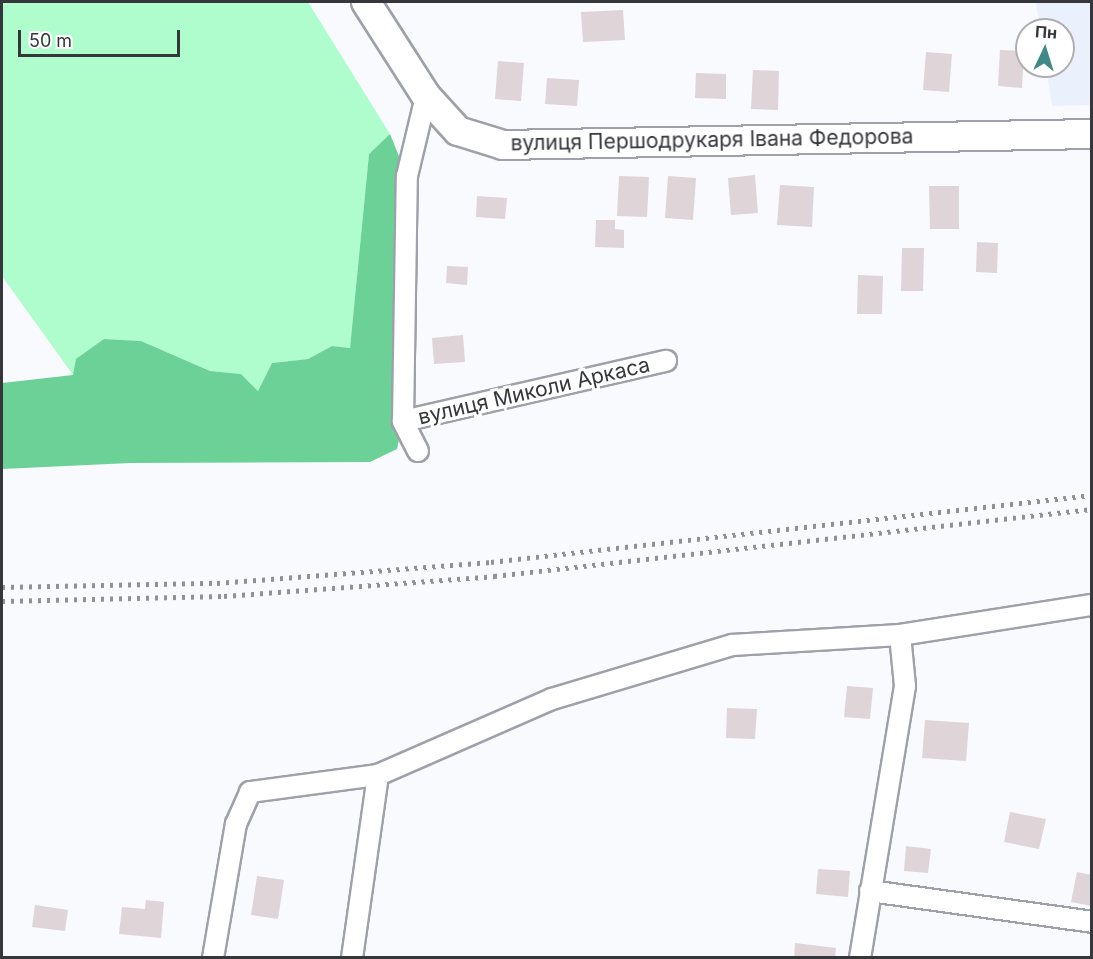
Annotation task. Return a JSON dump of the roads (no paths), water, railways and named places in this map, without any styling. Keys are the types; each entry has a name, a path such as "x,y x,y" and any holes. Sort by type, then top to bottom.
{"street":[{"name":"вулиця Першодрукаря Івана Федорова","path":"366,2 426,96 458,131 503,145 1092,134"},
{"name":"вулиця Миколи Аркаса","path":"418,452 403,421 406,177 426,96"},
{"name":"вулиця Миколи Аркаса","path":"403,421 666,361"},
{"path":"213,957 236,824 250,792 378,776 552,699 732,645 900,635 1092,605"},
{"path":"860,957 905,686 900,635"},
{"path":"352,957 378,776"},
{"path":"870,891 1092,922"}],"railway":[{"path":"2,587 217,583 491,562 1092,495"},
{"path":"2,601 224,596 494,576 1092,509"}]}
